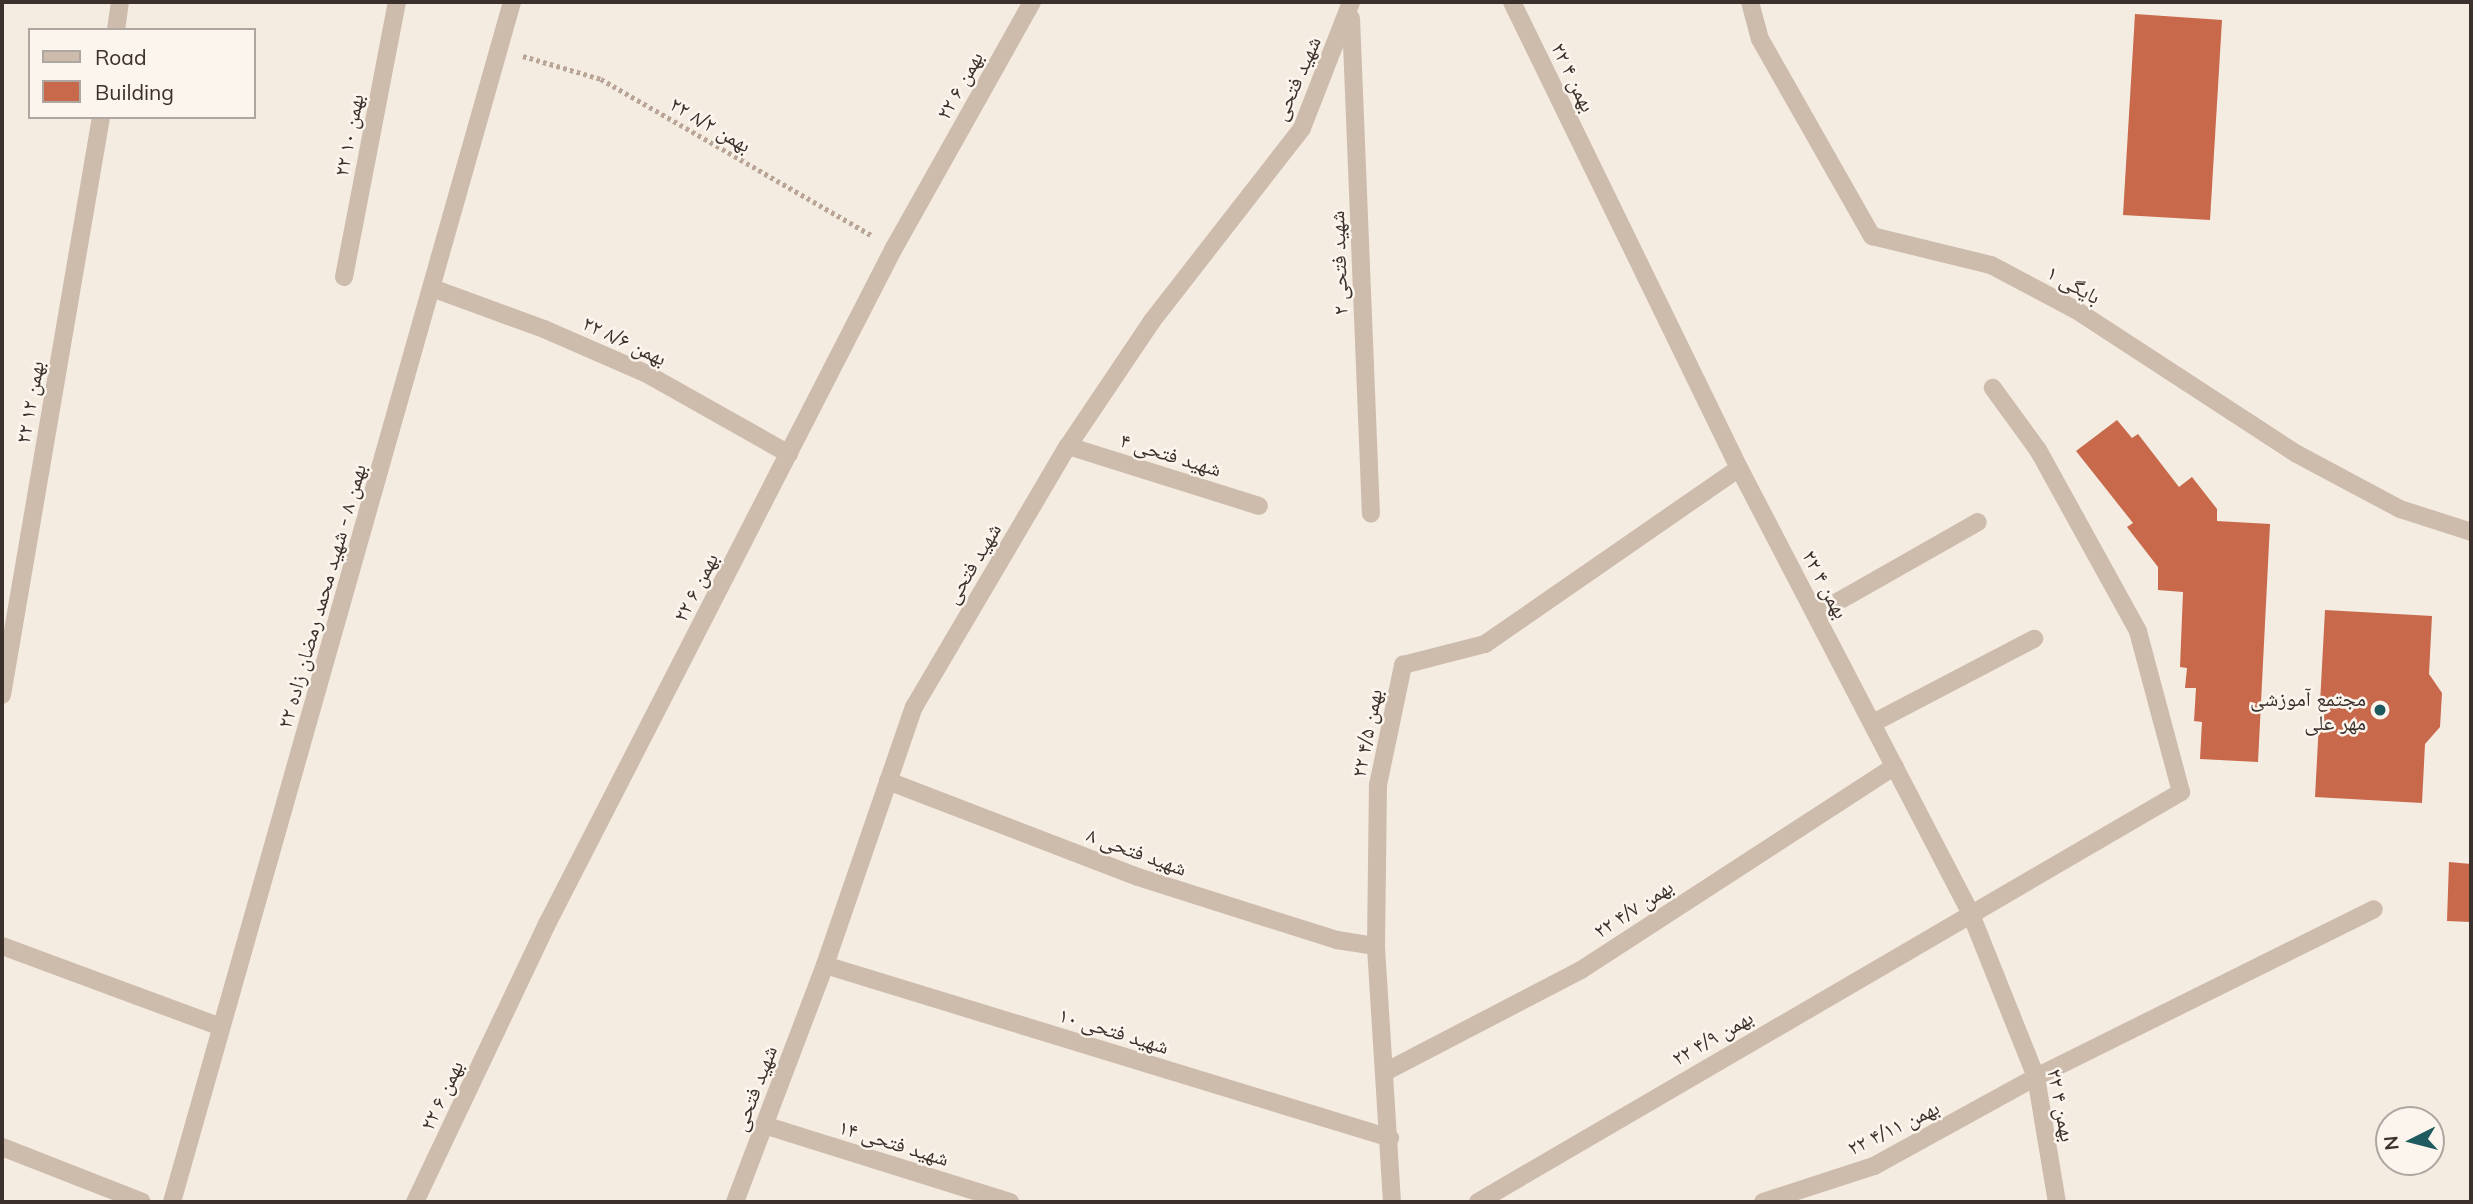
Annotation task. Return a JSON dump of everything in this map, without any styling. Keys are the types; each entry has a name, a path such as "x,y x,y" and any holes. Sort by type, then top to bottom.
{"street":[{"path":"116,28 120,2"},
{"name":"۲۲ بهمن ۱۰","path":"344,277 397,2"},
{"name":"۲۲ بهمن ۸ - شهید محمد رمضان زاده","path":"172,1202 502,50 512,2"},
{"name":"۲۲ بهمن ۶","path":"415,1202 548,922 894,248 1032,2"},
{"name":"۲۲ بهمن ۴","path":"1512,2 1739,468 1970,912 2036,1077 2057,1202"},
{"name":"بایگی ۱","path":"1750,2 1760,38 1872,236 1991,265 2076,310 2297,454 2400,509 2471,532"},
{"name":"شهید فتحی","path":"735,1202 825,965 914,707 1068,446 1152,321 1302,128 1350,6"},
{"name":"شهید فتحی ۲","path":"1350,6 1371,514"},
{"name":"۲۲ بهمن ۱۲","path":"2,695 101,119"},
{"name":"۲۲ بهمن ۸/۶","path":"432,288 544,328 648,374 789,454"},
{"name":"۲۲ بهمن ۴/۹","path":"1478,1202 1970,912 2181,792 2138,631 2038,450 1993,388"},
{"name":"شهید فتحی ۴","path":"1068,446 1259,506"},
{"name":"۲۲ بهمن ۴/۵","path":"1392,1202 1376,946 1378,785 1403,665 1485,644 1739,468"},
{"path":"1816,614 1978,522"},
{"path":"1873,723 2034,639"},
{"name":"۲۲ بهمن ۴/۷","path":"1385,1072 1581,970 1895,766"},
{"name":"شهید فتحی ۸","path":"888,781 1138,877 1337,940 1376,946"},
{"name":"۲۲ بهمن ۴/۱۱","path":"1763,1202 1874,1166 2036,1077 2374,909"},
{"path":"2,946 221,1027"},
{"name":"شهید فتحی ۱۰","path":"825,965 1390,1138"},
{"name":"شهید فتحی ۱۴","path":"764,1125 1010,1202"},
{"path":"2,1147 142,1202"}],"path":[{"name":"۲۲ بهمن ۸/۲","path":"502,50 601,79 894,248"}],"building":[{"path":"2135,14 2222,20 2210,220 2123,215"},
{"path":"2117,420 2132,438 2138,434 2179,487 2192,477 2217,509 2217,521 2270,524 2258,762 2200,759 2202,722 2194,721 2196,688 2185,688 2187,668 2180,667 2183,592 2158,590 2158,567 2127,527 2133,523 2076,451"},
{"name":"مجتمع آموزشی مهر علی","path":"2325,610 2432,616 2429,674 2442,693 2440,727 2425,744 2422,803 2315,797"},
{"path":"2449,862 2471,864 2471,922 2447,921"}],"place":[{"name":"مجتمع آموزشی مهر علی","path":"2380,710"}]}
